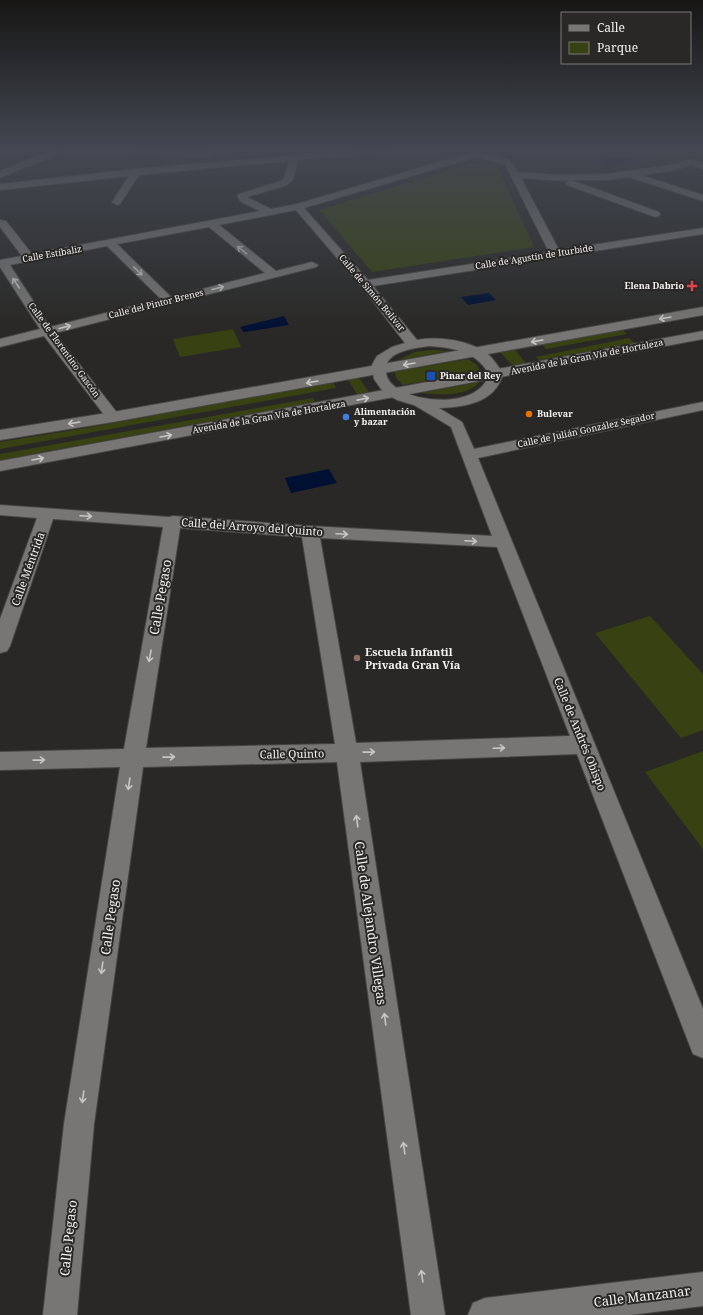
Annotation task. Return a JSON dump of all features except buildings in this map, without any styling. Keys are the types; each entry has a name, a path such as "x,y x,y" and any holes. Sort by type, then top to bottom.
{"main road":[{"path":"0,435 113,417 703,311"},
{"name":"Avenida de la Gran Vía de Hortaleza","path":"0,466 703,335"}],"street":[{"name":"Calle Estíbaliz","path":"1,263 278,210"},
{"name":"Calle de Simón Bolívar","path":"301,210 365,284 413,344"},
{"path":"533,210 555,254"},
{"path":"645,210 655,214"},
{"path":"1,223 29,257"},
{"path":"210,223 272,274"},
{"name":"Calle de Agustín de Iturbide","path":"365,284 703,230"},
{"path":"686,233 703,243"},
{"path":"110,243 168,300"},
{"name":"Calle de Florentino Gascón","path":"1,263 47,331 113,417"},
{"name":"Calle del Pintor Brenes","path":"0,343 312,265"},
{"path":"430,342 446,343 476,352 485,357 493,366 496,374 490,388 484,394 460,403 442,404 405,398 386,387 380,378 378,369 380,362 391,352 413,344 430,342"},
{"path":"418,401 457,425 475,398"},
{"name":"Calle de Julián González Segador","path":"470,455 703,406"},
{"name":"Calle de Andrés Obispo","path":"457,425 703,1044"},
{"name":"Calle del Arroyo del Quinto","path":"0,510 173,521 310,532 503,542"},
{"name":"Calle Méntrida","path":"0,646 47,514"},
{"name":"Calle Pegaso","path":"60,1315 79,1124 133,758 173,521"},
{"name":"Calle de Alejandro Villegas","path":"310,532 347,752 428,1315"},
{"name":"Calle Quinto","path":"0,761 584,745"},
{"name":"Calle Manzanar","path":"485,1315 703,1289"}],"green space":[{"path":"319,210 517,210 534,247 372,272"},
{"path":"233,329 241,347 180,357 173,339"},
{"path":"622,330 627,334 546,349 542,345"},
{"path":"629,338 634,343 539,360 536,357"},
{"path":"432,350 449,351 398,360 415,352"},
{"path":"515,350 526,363 512,365 500,352"},
{"path":"468,359 477,365 480,371 403,385 397,379 394,372"},
{"path":"359,378 369,392 357,394 348,380"},
{"path":"333,382 336,388 0,449 0,442 92,427"},
{"path":"480,382 474,387 460,393 420,393"},
{"path":"313,398 315,402 0,460 0,454"},
{"path":"650,616 703,674 703,730 681,738 595,633"},
{"path":"703,751 703,849 645,772"}],"water":[{"path":"489,293 496,300 468,305 461,297"},
{"path":"284,316 289,325 244,332 240,327"},
{"path":"329,469 337,483 291,493 285,478"}],"place":[{"name":"Elena Dabrio","path":"692,286"},
{"name":"Pinar del Rey","path":"431,376"},
{"name":"Bulevar","path":"529,414"},
{"name":"Alimentación y bazar","path":"346,417"},
{"name":"Escuela Infantil Privada Gran Vía","path":"357,658"}]}
